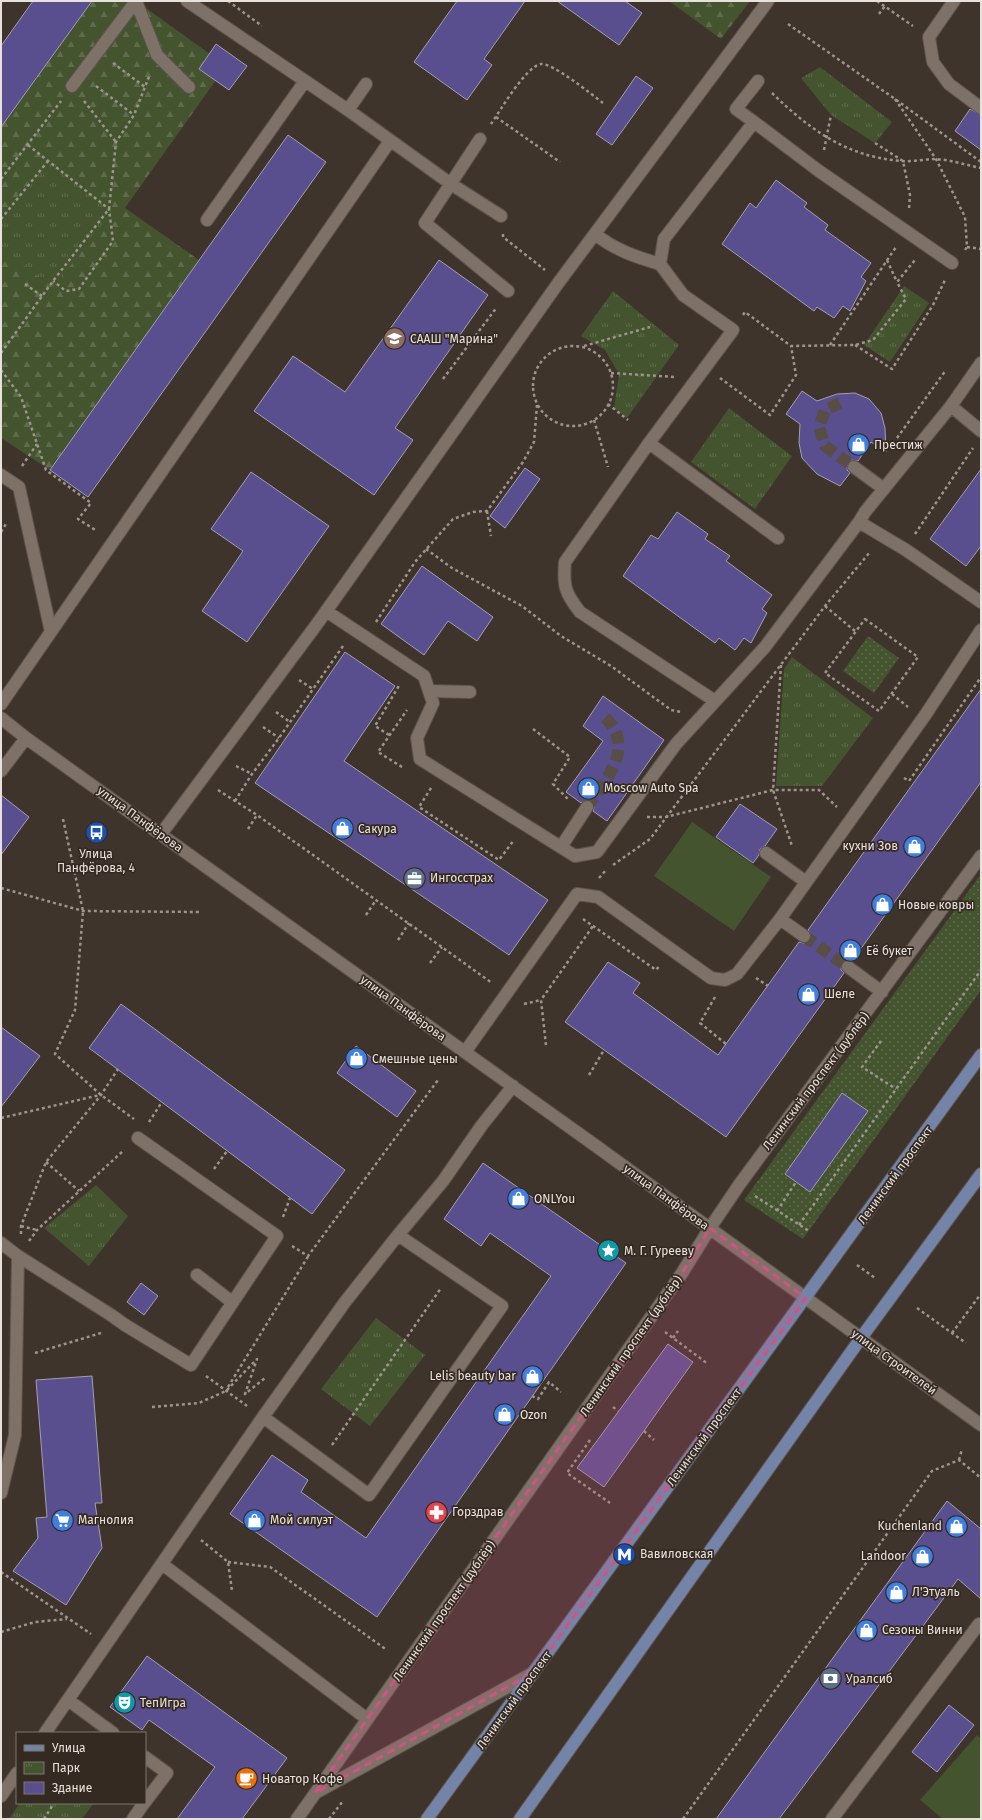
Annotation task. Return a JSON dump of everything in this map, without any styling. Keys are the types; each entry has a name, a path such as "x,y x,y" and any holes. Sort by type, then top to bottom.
{"main road":[{"name":"Ленинский проспект","path":"427,1819 981,1055"},
{"path":"520,1819 861,1338 981,1174"}],"street":[{"path":"72,86 82,75 136,1"},
{"path":"136,1 157,55 189,87"},
{"path":"187,1 348,110 451,184 501,216"},
{"path":"161,834 326,611 559,282 768,1"},
{"path":"954,1 929,37 933,62 949,84 981,108"},
{"path":"208,220 305,81"},
{"path":"758,81 736,109 819,171 952,263"},
{"path":"348,110 366,84"},
{"path":"660,264 664,239 754,122"},
{"path":"480,139 425,223 508,291"},
{"path":"1,704 390,141"},
{"path":"595,234 615,248 660,264 683,295 733,330 649,443 565,562 563,582 571,600 580,612 715,701"},
{"path":"326,611 424,676 433,703 417,738 420,759 575,856 597,852 676,744 765,647 865,512 952,406 981,363"},
{"path":"952,406 979,436"},
{"path":"649,443 778,538"},
{"path":"854,467 884,489"},
{"path":"1,475 12,481 18,487 51,632"},
{"path":"859,522 906,550 981,602"},
{"path":"465,1052 577,894 598,897 711,978 725,980 737,974 780,919 926,714 981,630"},
{"path":"429,691 470,692"},
{"name":"улица Панфёрова","path":"1,718 26,738 513,1086 806,1298"},
{"path":"1,771 26,738"},
{"path":"561,847 585,810"},
{"path":"766,853 806,882"},
{"name":"Ленинский проспект (дублёр)","path":"297,1819 682,1273 710,1228 744,1179 981,856"},
{"path":"780,919 804,936"},
{"path":"848,967 882,992"},
{"path":"46,1732 263,1417 345,1302 443,1181 482,1125 513,1086"},
{"path":"1,1243 18,1256 111,1315 124,1326 191,1365 277,1236 138,1138"},
{"path":"263,1417 369,1495 502,1306 398,1235"},
{"path":"1,1493 15,1435 18,1256"},
{"path":"198,1275 232,1302"},
{"name":"улица Строителей","path":"806,1298 981,1425"},
{"path":"162,1564 367,1719"},
{"path":"832,1819 979,1624 981,1626"},
{"path":"315,1793 534,1673"},
{"path":"68,1700 112,1732"},
{"path":"146,1758 167,1773 146,1802"},
{"path":"1,1796 16,1774"},
{"path":"133,1819 144,1804"}],"path":[{"path":"877,1 929,37"},
{"path":"879,14 885,6"},
{"path":"788,24 895,99 981,162"},
{"path":"98,52 145,87"},
{"path":"53,281 66,292 79,289 113,240 109,209 116,142 134,115 157,55"},
{"path":"480,139 525,75 534,66 542,64 553,67 603,103"},
{"path":"82,75 134,115"},
{"path":"758,81 798,118 827,139 861,154 902,161 936,159 981,168"},
{"path":"1,179 72,86 116,142"},
{"path":"855,345 892,369 934,305 952,263 967,247 965,217 936,159 895,99"},
{"path":"819,171 831,115"},
{"path":"496,117 560,162"},
{"path":"830,345 906,232 910,195 902,161 875,143"},
{"path":"28,145 109,209"},
{"path":"1,219 48,161"},
{"path":"1,353 53,281 109,209"},
{"path":"503,237 559,282"},
{"path":"897,282 926,245"},
{"path":"967,247 981,249"},
{"path":"733,330 745,312 791,346 855,345 874,340 906,298 887,260"},
{"path":"26,284 42,296"},
{"path":"443,379 508,291"},
{"path":"583,346 596,352 605,361 611,373 613,386 608,404 604,411 594,420 582,425 569,426 556,423 545,415 537,405 533,392 533,379 537,366 546,356 557,348 570,345 583,346 650,327"},
{"path":"705,368 770,415 796,375 791,346"},
{"path":"1,370 21,396 46,470 91,502 78,519 113,541"},
{"path":"896,440 946,370"},
{"path":"611,373 663,377"},
{"path":"608,404 628,420"},
{"path":"491,536 487,511 523,462 534,442 537,405"},
{"path":"594,420 607,465"},
{"path":"914,536 979,436"},
{"path":"12,481 37,444"},
{"path":"366,637 414,562 453,519 473,512 487,511"},
{"path":"605,871 650,839 825,606 882,537"},
{"path":"426,549 452,568 522,606 562,636 611,666 671,710 701,716"},
{"path":"825,606 856,631"},
{"path":"865,619 918,658 879,711 825,673 856,631 865,619"},
{"path":"235,801 252,774 279,738 344,644 350,648"},
{"path":"782,664 773,790 794,853"},
{"path":"888,767 909,781 981,677"},
{"path":"295,678 313,689"},
{"path":"389,735 375,726 401,684 396,680"},
{"path":"408,771 378,752 410,705"},
{"path":"274,709 290,722"},
{"path":"258,731 266,720"},
{"path":"262,726 279,738"},
{"path":"533,729 570,757 553,784 585,810"},
{"path":"230,771 238,759"},
{"path":"234,765 252,774"},
{"path":"214,795 222,783"},
{"path":"426,783 432,787 419,807 499,860 514,839"},
{"path":"218,789 257,815 497,986"},
{"path":"666,817 773,790 820,790 850,819"},
{"path":"248,829 257,815"},
{"path":"63,819 83,911 75,1010 55,1054 101,1095 146,1128"},
{"path":"508,835 520,843"},
{"path":"1,888 83,911 199,912"},
{"path":"366,915 376,900"},
{"path":"567,908 656,970 672,950"},
{"path":"398,940 409,924"},
{"path":"546,1045 541,1000 593,926"},
{"path":"430,963 442,947"},
{"path":"799,1225 981,970"},
{"path":"725,980 700,1023 726,1044"},
{"path":"882,1041 862,1067 896,1089"},
{"path":"589,1075 604,1050"},
{"path":"18,1256 21,1226 46,1162 101,1095 118,1069"},
{"path":"226,1391 309,1255 438,1080"},
{"path":"1,1118 101,1095"},
{"path":"18,1256 37,1230 138,1138 162,1102"},
{"path":"46,1162 79,1191"},
{"path":"777,1211 796,1182"},
{"path":"749,1192 809,1231"},
{"path":"21,1226 37,1230"},
{"path":"277,1236 308,1256 309,1255"},
{"path":"857,1265 875,1278"},
{"path":"321,1460 453,1272"},
{"path":"952,1333 980,1295"},
{"path":"917,1308 966,1343"},
{"path":"16,1359 124,1326"},
{"path":"660,1339 669,1326"},
{"path":"672,1338 678,1331"},
{"path":"665,1332 708,1364"},
{"path":"152,1407 199,1403 226,1391 257,1359 245,1394 268,1377"},
{"path":"191,1365 263,1417"},
{"path":"532,1396 538,1399 549,1382 561,1392"},
{"path":"609,1413 618,1401"},
{"path":"613,1407 618,1411"},
{"path":"644,1432 654,1440"},
{"path":"592,1437 567,1473 610,1503"},
{"path":"959,1460 962,1449"},
{"path":"959,1460 981,1478"},
{"path":"683,1819 932,1472 959,1460"},
{"path":"186,1528 228,1562 270,1567 387,1650"},
{"path":"228,1562 235,1620"},
{"path":"1,1572 68,1619 107,1644"},
{"path":"1,1632 35,1622 68,1619"},
{"path":"44,1819 53,1804"}],"highlighted area":[{"path":"710,1228 806,1298 533,1673 315,1793 682,1273"}],"green space":[{"path":"92,1 136,1 210,54 199,69 216,80 125,208 199,260 50,470 1,438 1,127"},
{"path":"669,1 750,1 721,39"},
{"path":"820,67 892,122 875,143 831,115 801,78"},
{"path":"48,157 115,209 53,288 1,248 1,217"},
{"path":"904,286 929,303 890,362 864,345"},
{"path":"613,291 679,345 627,418 614,408 619,374 605,350 581,336"},
{"path":"729,408 792,456 755,509 691,462"},
{"path":"868,636 899,658 874,693 843,671"},
{"path":"792,657 873,718 822,786 776,786 784,669"},
{"path":"692,822 771,877 734,931 654,876"},
{"path":"981,874 981,990 803,1239 744,1200"},
{"path":"96,1185 128,1216 89,1266 44,1228"},
{"path":"376,1318 425,1355 370,1426 321,1389"},
{"path":"977,1735 981,1739 981,1819 943,1819 920,1800"},
{"path":"19,1804 93,1804 82,1819 9,1819"}],"building":[{"path":"33,1 92,1 1,127 1,46"},
{"path":"457,1 525,1 484,59 492,65 467,100 414,62"},
{"path":"557,1 625,1 642,13 619,45"},
{"path":"216,44 247,66 229,90 199,69"},
{"path":"636,76 653,88 612,145 596,134"},
{"path":"970,109 981,115 981,150 955,131"},
{"path":"288,135 326,162 88,497 50,470"},
{"path":"776,180 807,203 804,207 828,225 825,230 871,263 861,277 866,281 850,311 843,306 834,318 817,307 814,311 722,244 750,203 756,208"},
{"path":"439,260 488,295 395,428 413,440 374,495 254,411 293,356 345,392"},
{"path":"802,391 817,401 837,394 855,393 869,399 881,413 885,428 886,452 871,442 858,461 851,460 848,463 847,470 850,473 840,486 817,474 802,458 799,443 800,424 786,414"},
{"path":"525,468 540,479 505,528 490,516"},
{"path":"981,469 981,546 966,566 930,539"},
{"path":"251,472 329,526 247,642 202,611 243,551 211,529"},
{"path":"677,512 708,534 705,539 730,556 726,561 772,595 762,609 767,613 751,643 744,638 735,650 719,638 715,643 623,576 651,535 658,539"},
{"path":"422,566 493,617 477,641 448,621 424,655 381,624"},
{"path":"345,652 395,686 344,761 548,900 509,955 255,783"},
{"path":"981,689 981,782 852,961 845,960 842,963 841,970 844,973 726,1137 565,1022 608,962 640,983 633,993 718,1055 799,942 804,943 810,941 811,936 808,930"},
{"path":"603,696 664,740 607,821 593,811 594,807 591,801 587,800 581,803 566,792 603,741 583,726"},
{"path":"1,795 29,817 1,855"},
{"path":"740,804 777,829 765,846 760,849 759,855 753,863 716,837"},
{"path":"121,1004 345,1170 312,1214 89,1048"},
{"path":"1,1027 40,1056 1,1107"},
{"path":"356,1046 416,1091 397,1117 337,1073"},
{"path":"842,1093 868,1111 810,1192 785,1174"},
{"path":"483,1163 626,1263 377,1617 230,1514 272,1455 308,1480 301,1492 366,1538 551,1276 490,1233 481,1246 444,1219"},
{"path":"141,1283 158,1296 144,1315 127,1302"},
{"path":"668,1344 693,1362 604,1487 577,1468"},
{"path":"92,1376 102,1503 95,1503 102,1548 66,1605 13,1571 38,1538 36,1518 47,1517 36,1380"},
{"path":"947,1501 981,1529 981,1599 958,1579 779,1819 716,1819"},
{"path":"147,1656 287,1758 242,1819 177,1819 215,1767 149,1720 142,1730 110,1707"},
{"path":"949,1705 974,1725 937,1772 912,1752"}],"tunnel":[{"path":"840,403 825,410 819,427 825,446 854,467"},
{"path":"587,807 610,772 616,760 618,749 617,737 612,725 601,714"},
{"path":"804,936 848,967"}],"place":[{"name":"СААШ \"Марина\"","path":"395,339"},
{"name":"Престиж","path":"859,445"},
{"name":"Moscow Auto Spa","path":"589,788"},
{"name":"Сакура","path":"342,829"},
{"name":"Улица Панфёрова, 4","path":"96,833"},
{"name":"кухни Зов","path":"914,846"},
{"name":"Ингосстрах","path":"415,878"},
{"name":"Новые ковры","path":"883,905"},
{"name":"Её букет","path":"851,951"},
{"name":"Шеле","path":"809,994"},
{"name":"Смешные цены","path":"356,1059"},
{"name":"ONLYou","path":"519,1199"},
{"name":"М. Г. Гурееву","path":"609,1251"},
{"name":"Lelis beauty bar","path":"532,1376"},
{"name":"Ozon","path":"505,1415"},
{"name":"Горздрав","path":"436,1512"},
{"name":"Магнолия","path":"62,1520"},
{"name":"Мой силуэт","path":"254,1520"},
{"name":"Kuchenland","path":"957,1526"},
{"name":"Вавиловская","path":"624,1554"},
{"name":"Landoor","path":"922,1556"},
{"name":"Л'Этуаль","path":"896,1592"},
{"name":"Сезоны Винни","path":"866,1630"},
{"name":"Уралсиб","path":"830,1679"},
{"name":"ТепИгра","path":"124,1703"},
{"name":"Новатор Кофе","path":"247,1779"}]}
